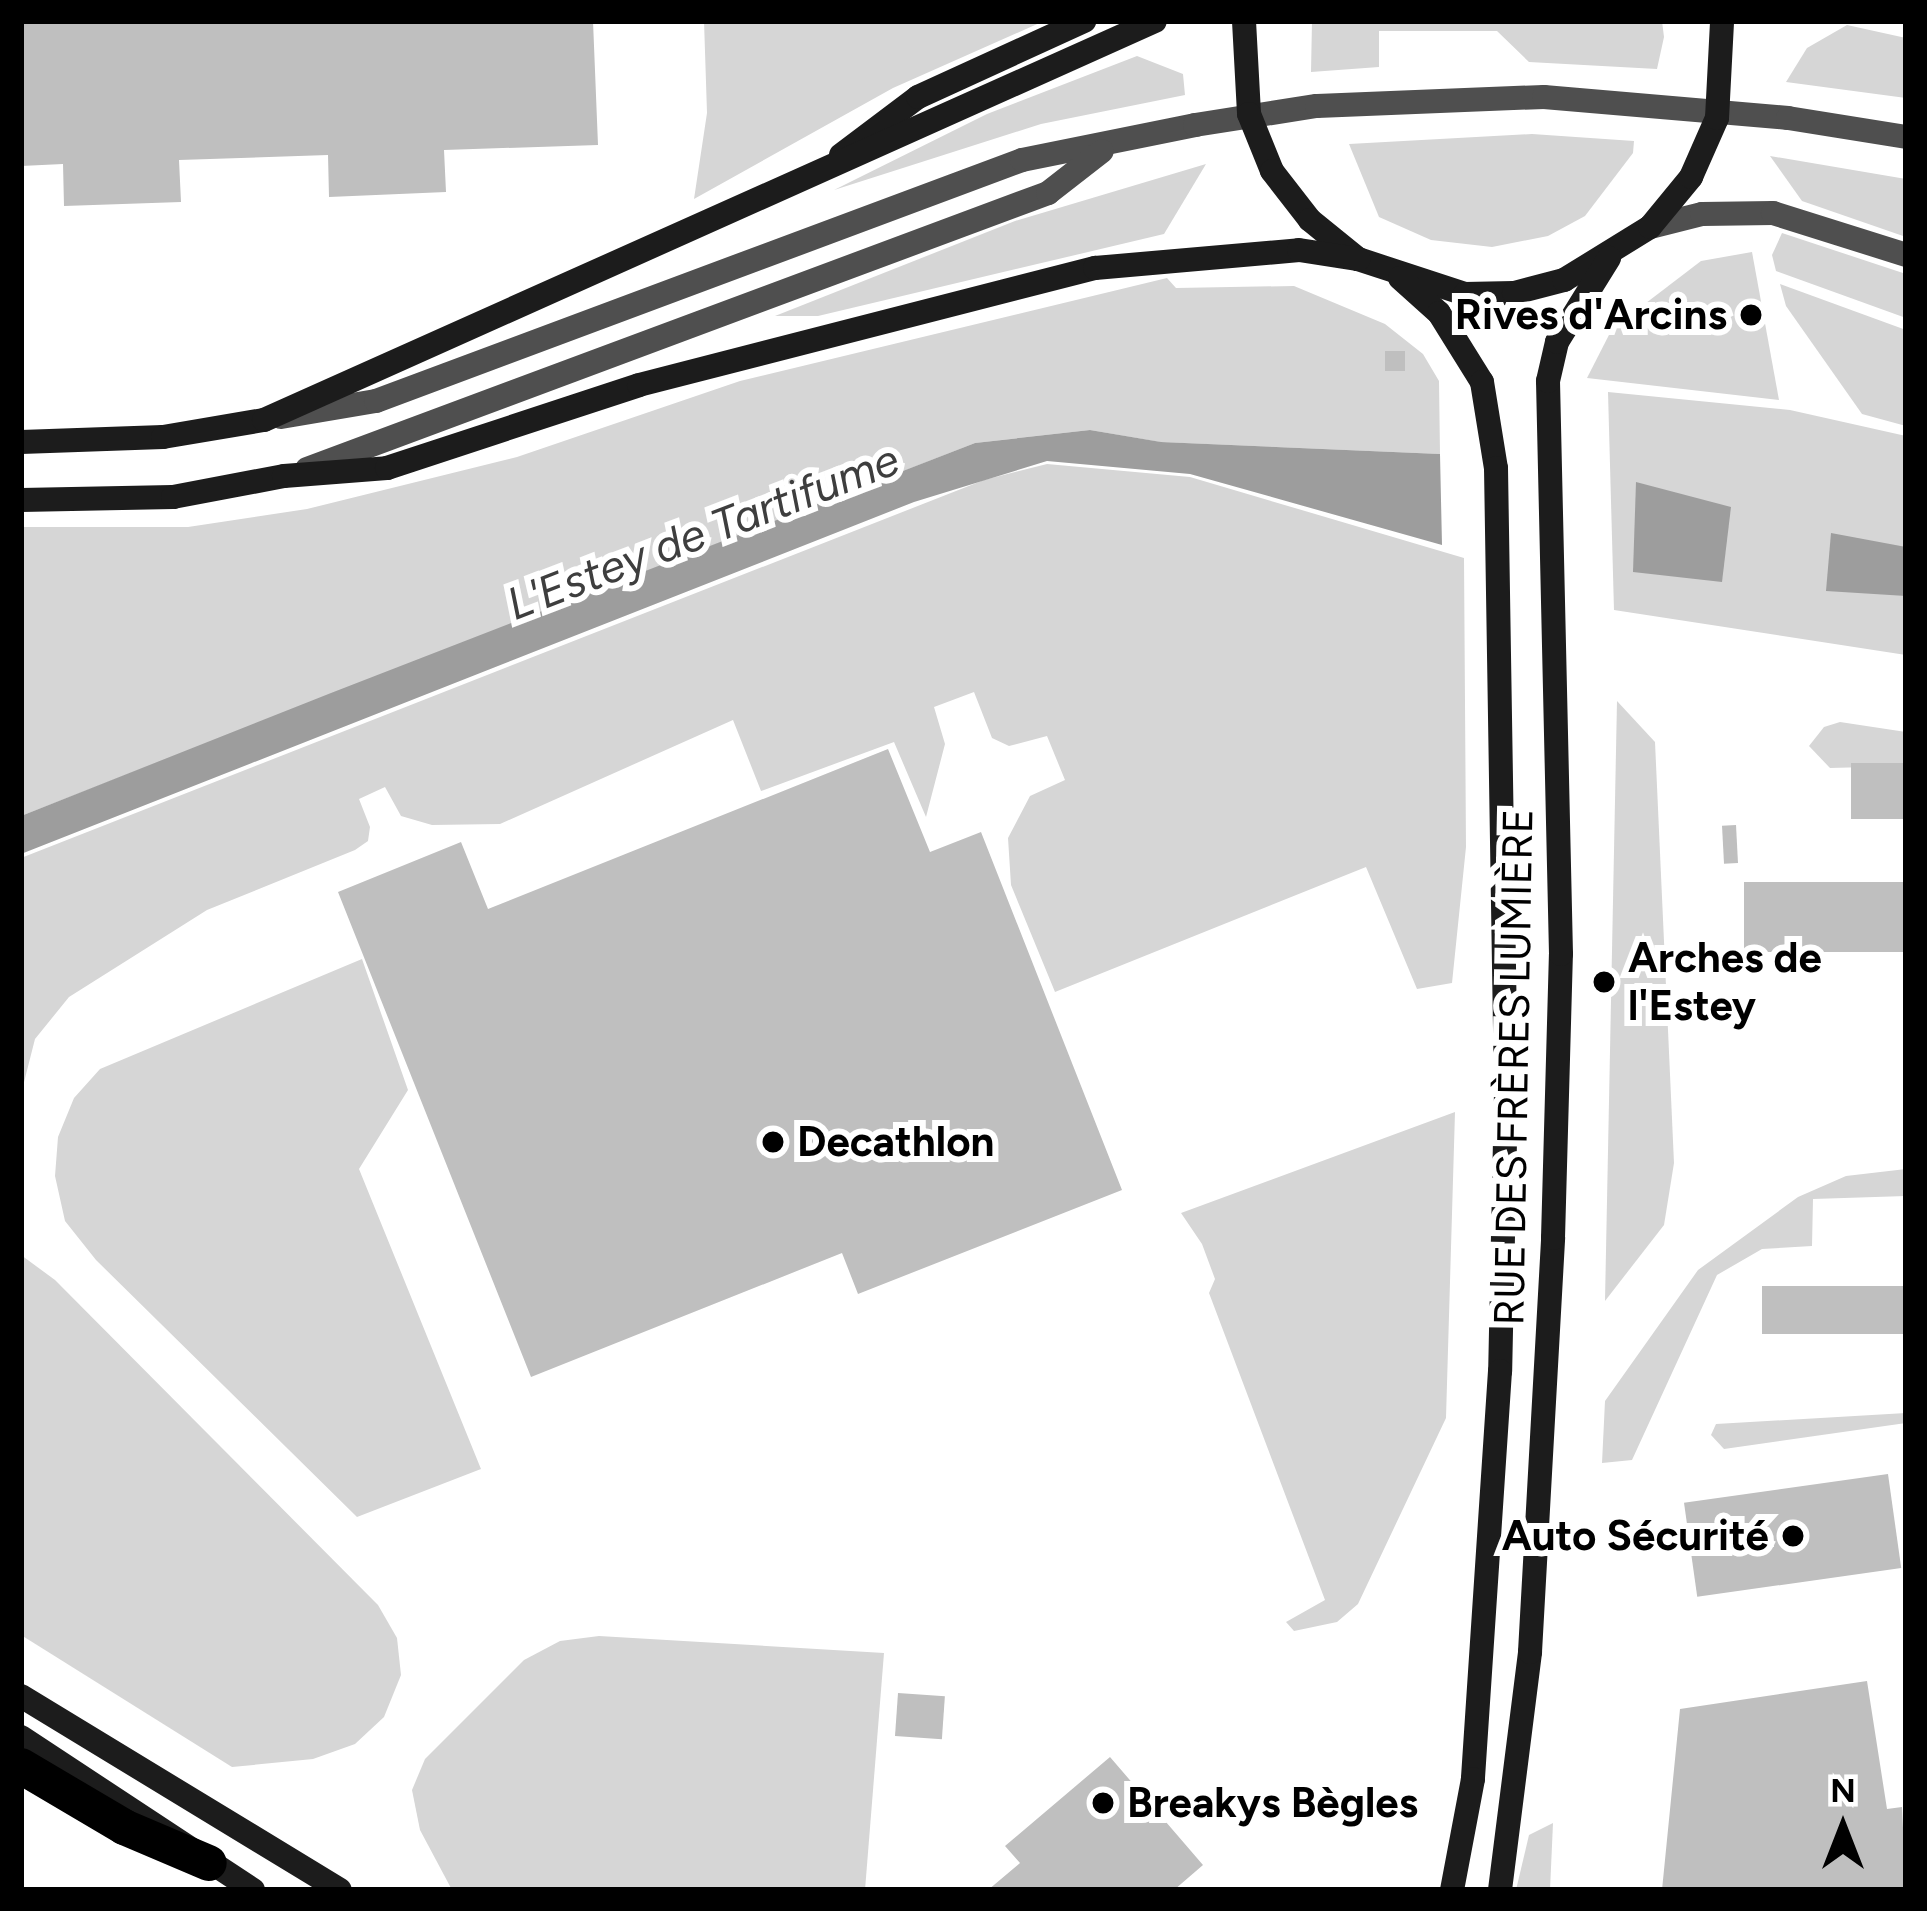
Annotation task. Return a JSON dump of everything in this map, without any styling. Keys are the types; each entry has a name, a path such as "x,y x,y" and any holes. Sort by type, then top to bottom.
{"highway":[{"path":"21,1766 124,1827 209,1863"}],"main road":[{"path":"802,184 918,97 1084,21"},
{"path":"21,442 163,436 264,420 802,184 1155,21"},
{"path":"1244,21 1240,52 1249,114 1272,171 1310,220 1358,259 1400,278 1465,294 1514,293 1610,258 1650,227 1691,177 1717,118 1726,54 1722,21"},
{"path":"21,500 173,497 284,476 387,468 639,385 1095,268 1213,253 1299,250 1358,259"},
{"name":"RUE DES FRÈRES LUMIÈRE","path":"1500,1890 1530,1652 1553,1238 1561,954 1548,382 1557,342 1610,258"},
{"name":"RUE DES FRÈRES LUMIÈRE","path":"1400,278 1439,313 1482,382 1496,468 1506,1092 1500,1371 1474,1760 1452,1890"},
{"path":"21,1696 340,1890"},
{"path":"21,1737 136,1807 253,1890"}],"street":[{"path":"264,420 376,401 1022,160 1104,150 1195,125 1317,106 1522,97 1743,113 1906,137"},
{"path":"284,476 1048,193 1104,150"},
{"path":"1650,227 1702,214 1774,213 1906,255"}],"shaded area":[{"path":"704,21 1044,21 893,88 694,199 707,113"},
{"path":"1312,21 1662,21 1664,37 1657,69 1529,62 1497,31 1379,31 1379,67 1311,72"},
{"path":"1847,25 1906,38 1906,98 1786,82 1807,48"},
{"path":"1137,56 1183,74 1185,95 1041,124 834,190 987,114"},
{"path":"1532,134 1634,141 1633,153 1585,216 1548,236 1492,247 1431,240 1379,217 1349,144"},
{"path":"1770,156 1906,179 1906,237 1802,201"},
{"path":"1206,164 1164,234 818,316 775,316 1015,221"},
{"path":"1782,233 1906,274 1906,318 1776,271 1772,255"},
{"path":"1752,252 1779,400 1587,378 1612,329 1701,261"},
{"path":"1167,278 1176,288 1294,286 1385,324 1423,354 1439,381 1440,454 1160,442 1090,430 975,443 21,816 21,527 188,527 307,509 517,457 740,381"},
{"path":"1780,284 1906,330 1906,426 1862,414 1786,306"},
{"path":"1608,392 1790,410 1906,436 1906,655 1614,610"},
{"path":"1090,430 1161,442 1440,454 1442,545 1190,474 1047,461 914,502 21,854 21,816 331,693 975,443"},
{"path":"1047,464 1190,477 1464,558 1466,847 1452,983 1417,989 1366,867 1055,992 1011,885 1008,838 1030,796 1065,780 1047,736 1009,746 992,738 974,692 934,707 945,744 926,817 894,742 761,791 733,720 500,824 432,825 401,816 385,787 359,799 370,827 368,841 355,850 207,910 69,997 35,1039 21,1094 21,858 984,480"},
{"path":"1636,482 1731,507 1722,582 1633,572"},
{"path":"1831,533 1906,547 1906,596 1826,591"},
{"path":"1617,701 1655,742 1674,1163 1664,1225 1605,1301"},
{"path":"1840,722 1906,732 1906,766 1830,768 1809,746 1824,727"},
{"path":"362,959 408,1090 359,1169 481,1469 357,1517 96,1260 65,1221 55,1176 58,1137 74,1098 100,1069"},
{"path":"1455,1112 1446,1418 1358,1604 1337,1622 1294,1631 1286,1622 1325,1600 1209,1293 1215,1279 1202,1244 1181,1213"},
{"path":"1906,1169 1906,1196 1813,1199 1812,1246 1762,1249 1717,1275 1632,1460 1602,1463 1605,1401 1698,1270 1798,1197 1846,1176"},
{"path":"21,1255 55,1280 378,1605 397,1638 401,1675 384,1717 355,1744 313,1759 232,1767 21,1635"},
{"path":"1906,1413 1906,1423 1724,1449 1711,1435 1716,1424"},
{"path":"599,1636 884,1653 865,1890 452,1890 420,1830 412,1790 425,1759 524,1660 560,1641"},
{"path":"1553,1823 1550,1890 1516,1890 1529,1835"}],"building":[{"path":"21,21 593,21 598,145 444,150 446,192 329,197 328,155 179,160 181,202 64,206 63,164 21,166"},
{"path":"1385,351 1405,351 1405,371 1385,371"},
{"path":"888,749 930,852 981,832 1122,1190 858,1294 842,1253 531,1377 338,892 461,842 488,909"},
{"path":"1851,763 1906,763 1906,819 1851,819"},
{"path":"1736,825 1738,863 1724,864 1722,826"},
{"path":"1744,882 1906,882 1906,952 1744,952"},
{"path":"1762,1286 1906,1286 1906,1334 1762,1334"},
{"name":"Auto Sécurité","path":"1888,1474 1901,1568 1697,1597 1684,1503"},
{"path":"1867,1681 1887,1809 1902,1807 1906,1890 1662,1890 1680,1709"},
{"path":"898,1693 945,1696 942,1739 895,1736"},
{"name":"Breakys Bègles","path":"1110,1757 1203,1865 1174,1890 988,1890 1020,1863 1005,1846"}],"place":[{"name":"Rives d'Arcins","path":"1751,315"},
{"name":"Arches de l'Estey","path":"1604,982"},
{"name":"Decathlon","path":"773,1142"},
{"name":"Auto Sécurité","path":"1793,1536"},
{"name":"Breakys Bègles","path":"1103,1803"}],"water label":[{"name":"L'Estey de Tartifume","path":"703,532"}]}
